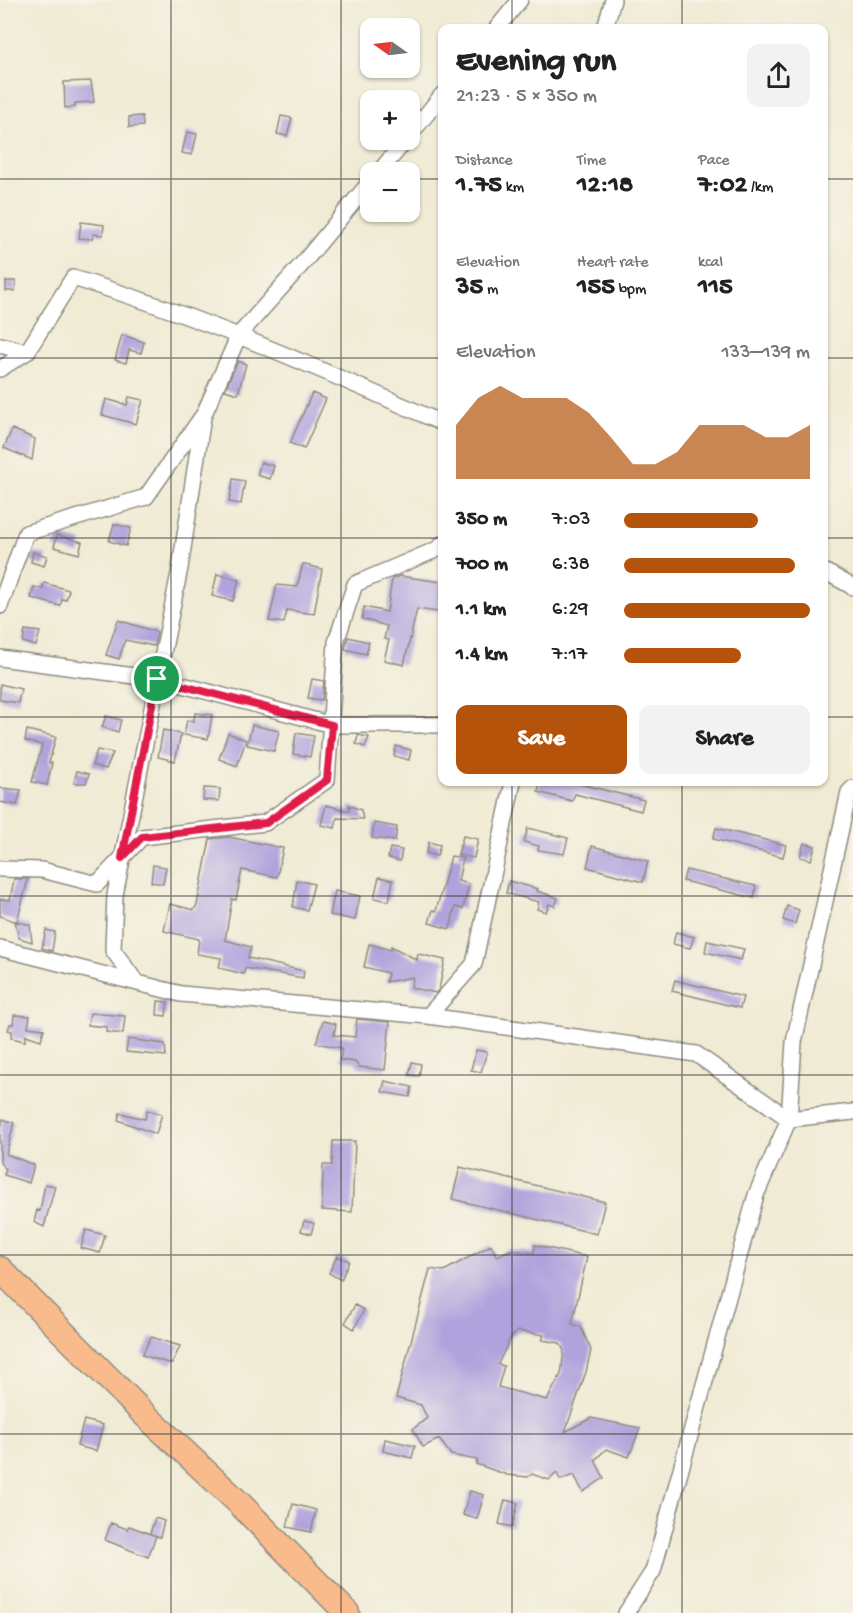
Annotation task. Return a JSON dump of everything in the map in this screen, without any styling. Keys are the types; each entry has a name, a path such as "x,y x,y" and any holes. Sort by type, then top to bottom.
{"main road":[{"path":"0,1269 146,1416 238,1502 347,1613"}],"street":[{"path":"500,24 520,0"},
{"path":"606,24 613,0"},
{"path":"420,122 438,100"},
{"path":"387,162 398,150"},
{"path":"0,606 26,533 146,497 204,414 239,335 360,194"},
{"path":"0,369 27,352 73,278 149,301 239,335 438,421"},
{"path":"0,345 27,352"},
{"path":"136,982 113,950 115,894 180,568 204,414"},
{"path":"0,869 42,870 97,884 142,837 266,823 327,780 336,642 355,584 438,549"},
{"path":"828,573 853,587"},
{"path":"0,658 157,679 332,725 438,725"},
{"path":"429,1016 474,964 512,786"},
{"path":"626,1613 653,1571 756,1195 789,1119 794,1042 849,792 853,788"},
{"path":"0,948 181,994 429,1016 696,1054 789,1119 853,1112"}],"building":[{"path":"91,81 94,102 75,103 75,107 65,108 64,82"},
{"path":"142,116 143,126 129,127 129,117"},
{"path":"281,116 292,118 287,136 277,134"},
{"path":"187,132 197,134 192,155 182,153"},
{"path":"81,222 104,225 103,235 93,234 93,239 79,238"},
{"path":"6,281 16,281 15,291 6,291"},
{"path":"122,335 144,342 141,353 129,350 126,363 115,360"},
{"path":"238,361 246,364 238,394 225,390"},
{"path":"312,393 326,399 304,449 290,443"},
{"path":"129,397 143,400 136,424 102,415 106,399 127,405"},
{"path":"12,429 35,439 32,460 4,448"},
{"path":"261,462 274,466 270,479 257,475"},
{"path":"233,479 245,481 241,504 229,502"},
{"path":"114,524 131,528 126,546 109,541"},
{"path":"57,535 82,542 79,554 54,547"},
{"path":"33,552 47,556 44,566 31,562"},
{"path":"303,564 322,569 314,614 287,610 284,623 269,621 277,585 297,587"},
{"path":"217,574 239,580 233,601 212,596"},
{"path":"399,576 438,581 438,612 417,609 404,665 384,660 389,640 384,639 387,626 362,619 364,607 387,612 392,579"},
{"path":"44,583 69,590 66,600 62,599 60,606 31,598 34,587 42,589"},
{"path":"118,620 157,632 154,646 125,640 119,659 106,655"},
{"path":"25,630 40,632 36,646 23,642"},
{"path":"348,637 369,642 366,654 345,649"},
{"path":"312,679 324,681 322,700 308,698"},
{"path":"0,684 21,689 18,703 0,700"},
{"path":"195,713 212,715 208,739 184,735 187,720 194,721"},
{"path":"106,716 121,720 118,732 102,727"},
{"path":"252,725 279,731 274,751 247,745"},
{"path":"27,730 56,737 49,763 52,763 47,785 32,782 42,745 25,741"},
{"path":"163,730 181,734 175,761 158,757"},
{"path":"228,733 246,740 237,766 219,759"},
{"path":"296,733 314,736 310,757 293,754"},
{"path":"358,735 369,737 365,747 356,744"},
{"path":"396,746 411,750 409,760 394,756"},
{"path":"97,750 113,753 106,769 92,765"},
{"path":"77,771 89,774 86,783 74,783"},
{"path":"539,786 588,786 644,800 641,811 575,794 572,801 538,792"},
{"path":"0,788 21,790 17,805 0,802"},
{"path":"204,788 220,789 219,801 203,800"},
{"path":"326,805 349,811 349,805 361,810 363,819 337,818 335,828 321,825"},
{"path":"374,823 397,827 395,841 372,838"},
{"path":"528,828 568,838 564,854 538,850 539,846 524,842"},
{"path":"716,828 786,845 783,857 713,839"},
{"path":"463,836 478,839 474,858 458,855"},
{"path":"229,837 283,848 277,877 242,870 236,900 232,899 225,940 251,947 248,958 304,971 303,978 245,968 244,974 219,968 221,958 197,954 199,939 164,931 170,904 194,910 197,905 210,839"},
{"path":"429,842 440,845 437,856 426,853"},
{"path":"804,843 815,846 811,860 800,857"},
{"path":"592,846 648,861 643,882 587,867"},
{"path":"390,848 402,850 400,861 388,858"},
{"path":"451,856 463,858 458,881 469,884 463,909 455,907 450,929 429,923 433,910 436,911"},
{"path":"153,865 166,867 163,884 151,882"},
{"path":"686,870 756,886 754,898 683,881"},
{"path":"379,877 393,880 389,901 374,898"},
{"path":"14,879 28,879 17,922 0,916 0,899 10,900"},
{"path":"297,880 314,884 307,910 293,907"},
{"path":"509,881 538,889 537,891 558,898 555,906 549,904 546,912 537,909 539,902 506,893"},
{"path":"335,891 360,896 355,920 330,915"},
{"path":"787,906 799,910 795,924 783,920"},
{"path":"15,921 30,925 32,942 19,938"},
{"path":"46,930 55,932 52,951 42,948"},
{"path":"676,932 694,937 690,948 673,944"},
{"path":"707,941 744,949 741,960 705,952"},
{"path":"369,944 391,950 391,946 417,960 418,954 445,960 439,989 436,993 411,988 413,977 386,982 388,973 364,967"},
{"path":"675,980 743,997 740,1008 672,991"},
{"path":"158,1001 168,1002 166,1016 157,1015"},
{"path":"90,1013 125,1016 123,1034 106,1032 107,1027 88,1025"},
{"path":"14,1015 30,1016 28,1027 44,1029 41,1040 26,1035 25,1041 11,1038 12,1031 8,1030 10,1024 13,1024"},
{"path":"357,1019 390,1022 385,1070 359,1067 355,1062 340,1060 342,1048 316,1043 323,1021 336,1024 334,1035 355,1037"},
{"path":"128,1039 165,1044 166,1056 126,1052"},
{"path":"476,1050 487,1052 481,1072 471,1070"},
{"path":"412,1062 421,1064 419,1076 409,1075"},
{"path":"385,1081 412,1087 410,1097 382,1092"},
{"path":"147,1110 162,1114 156,1134 118,1120 120,1113 145,1119"},
{"path":"3,1119 14,1123 6,1154 34,1165 29,1183 4,1175 6,1169 0,1163 0,1131"},
{"path":"333,1141 355,1141 352,1212 322,1210 323,1165 332,1165"},
{"path":"460,1167 605,1202 597,1234 452,1199"},
{"path":"45,1184 55,1186 44,1227 34,1222 37,1210 40,1211"},
{"path":"304,1221 314,1223 311,1234 301,1231"},
{"path":"86,1230 105,1235 100,1253 81,1248"},
{"path":"491,1245 497,1256 510,1250 534,1253 535,1245 587,1257 572,1324 581,1327 591,1350 586,1372 565,1432 591,1418 640,1428 629,1457 606,1449 595,1460 604,1478 583,1492 574,1475 560,1480 557,1473 549,1480 532,1474 528,1477 507,1475 476,1464 477,1460 451,1455 439,1439 423,1447 413,1429 427,1418 421,1405 396,1398 430,1269 444,1271","holes":["518,1331 544,1335 542,1340 560,1343 564,1351 561,1374 547,1400 498,1387 504,1366 498,1364 511,1337"]},
{"path":"337,1256 349,1261 341,1280 329,1273"},
{"path":"355,1305 364,1310 354,1329 345,1323"},
{"path":"151,1337 180,1346 172,1364 142,1355"},
{"path":"84,1420 103,1425 96,1451 77,1446"},
{"path":"385,1439 415,1446 412,1458 383,1451"},
{"path":"470,1491 484,1495 477,1519 463,1515"},
{"path":"505,1500 518,1503 512,1527 499,1524"},
{"path":"293,1504 316,1510 311,1532 287,1527"},
{"path":"155,1518 164,1521 160,1537 150,1534"},
{"path":"111,1523 127,1529 129,1526 156,1536 148,1557 105,1540"}],"route":[{"path":"157,679 332,725 327,780 266,823 142,837 122,858 157,679"}]}
